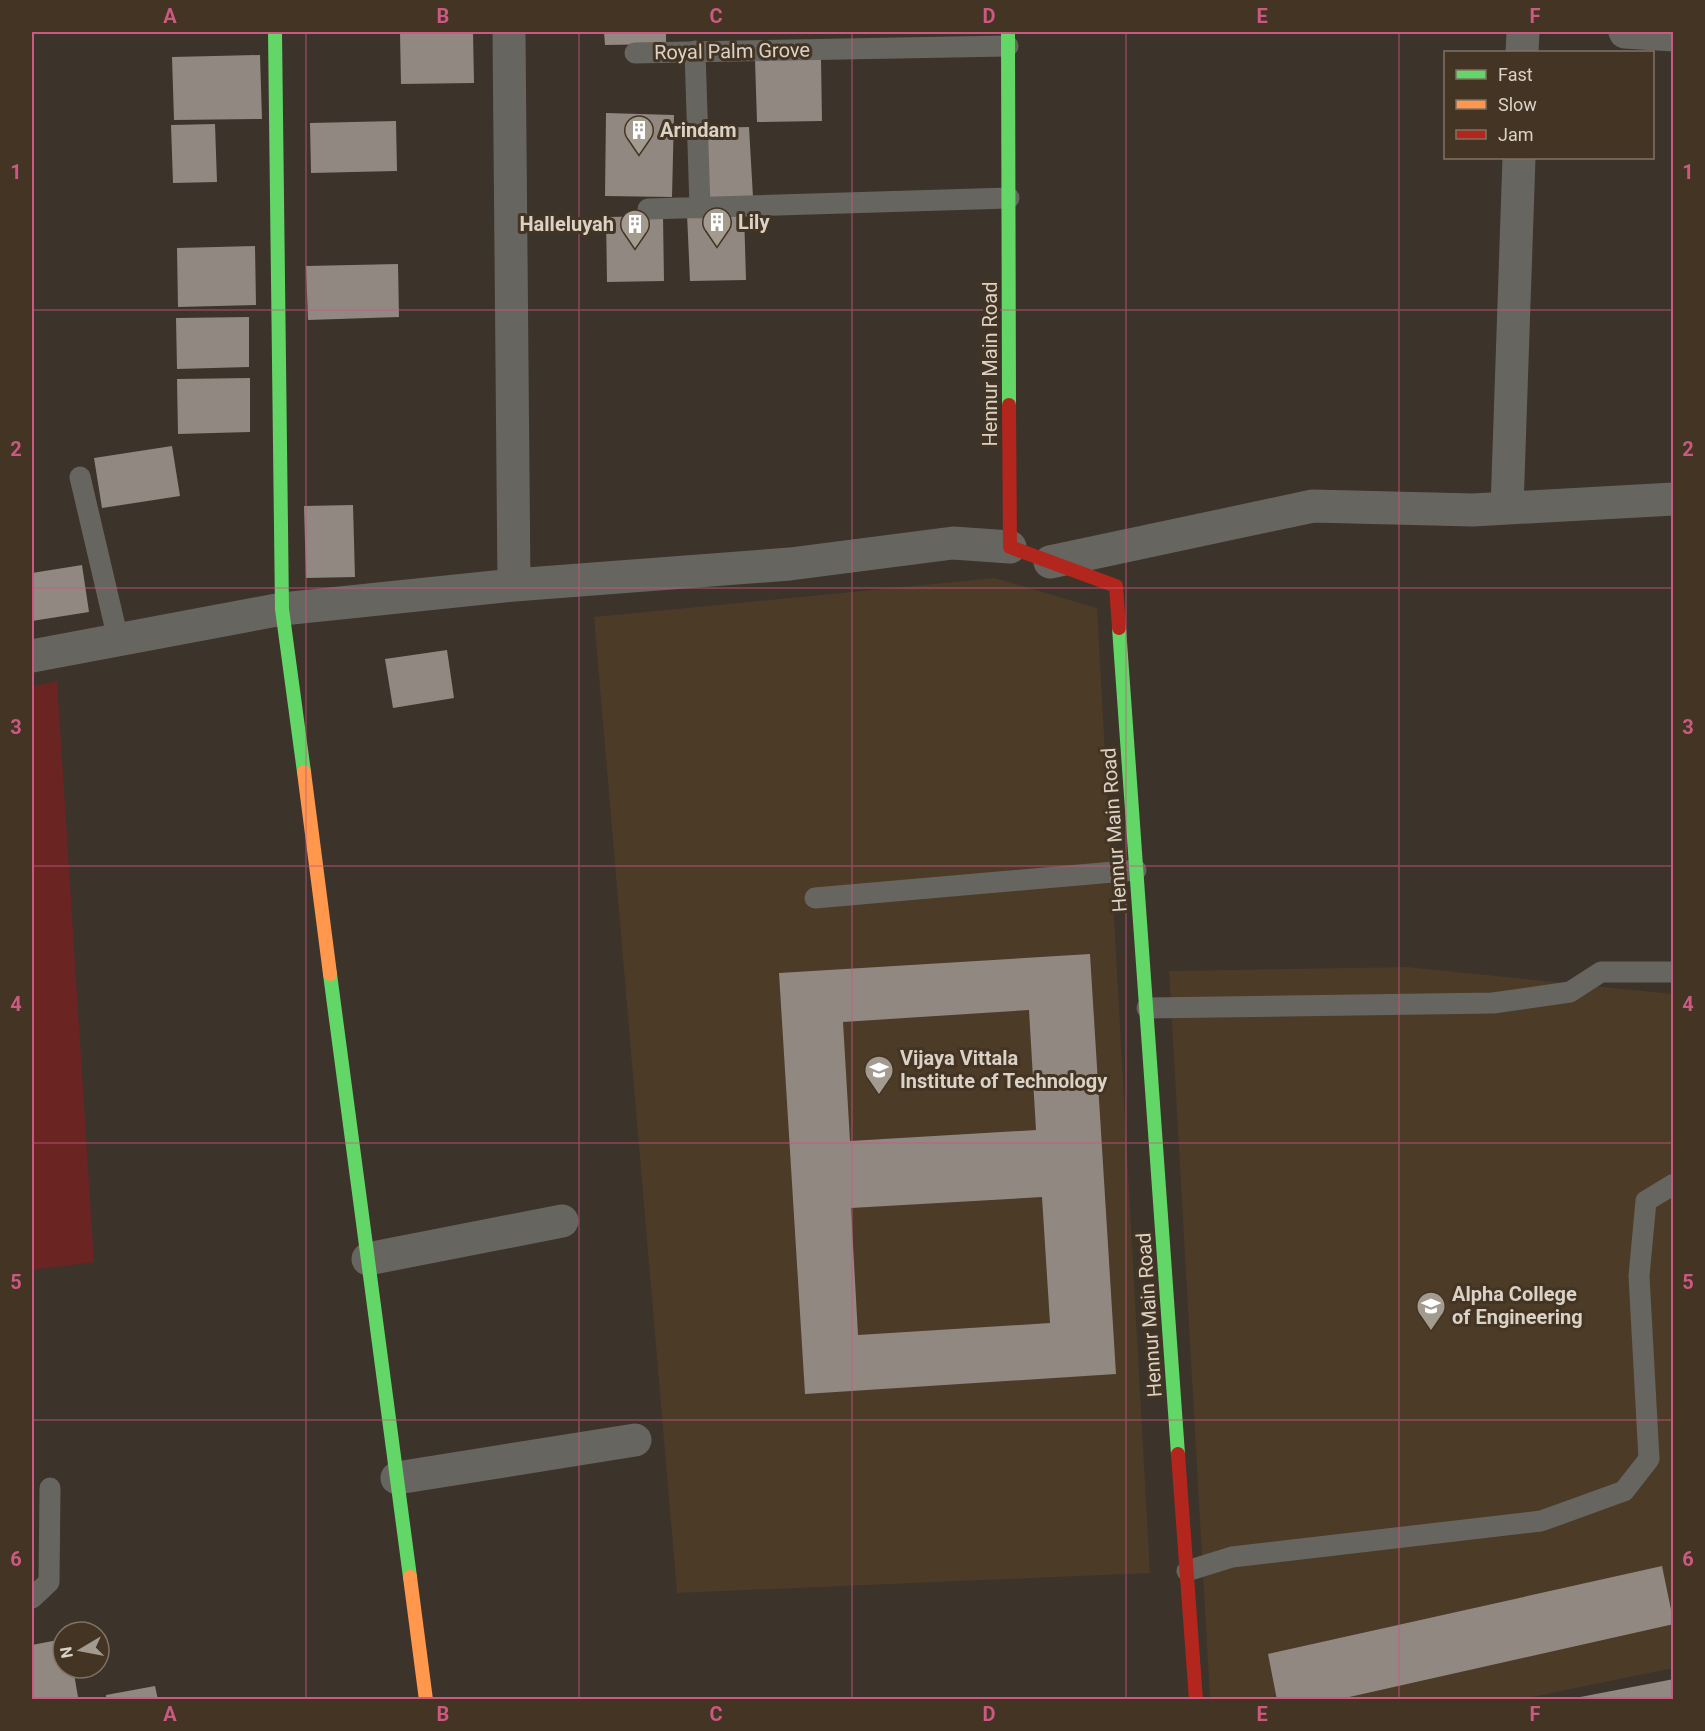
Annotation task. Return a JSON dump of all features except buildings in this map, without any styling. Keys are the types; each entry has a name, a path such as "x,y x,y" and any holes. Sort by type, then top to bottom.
{"main road":[{"path":"276,32 282,609 426,1700"},
{"name":"Hennur Main Road","path":"1008,39 1010,547 1116,586 1196,1700"}],"street":[{"path":"509,32 514,585"},
{"path":"1522,51 1523,32"},
{"path":"1624,32 1674,35"},
{"path":"1507,508 1519,159"},
{"path":"1050,562 1313,506 1473,510 1674,499"},
{"path":"32,656 282,609 514,585 790,564 953,543 1010,547"},
{"path":"368,1258 562,1221"},
{"path":"397,1478 635,1440"}],"lane":[{"name":"Royal Palm Grove","path":"635,53 1008,39"},
{"path":"695,51 700,208"},
{"path":"648,209 1009,198"},
{"path":"80,477 118,639"},
{"path":"815,898 1136,870"},
{"path":"1147,1008 1493,1003 1570,992 1601,972 1674,972"},
{"path":"1187,1571 1232,1557 1541,1521 1624,1491 1649,1459 1639,1276 1646,1201 1674,1184"},
{"path":"32,1598 49,1581 50,1488"}],"shaded area":[{"name":"Vijaya Vittala Institute of Technology","path":"995,578 1097,608 1150,1573 677,1593 594,617"},
{"path":"57,681 94,1262 32,1270 32,687"},
{"name":"Alpha College of Engineering","path":"1407,967 1673,994 1673,1668 1523,1699 1210,1699 1169,971"}],"traffic: fast":[{"path":"275,32 282,609 304,772"},
{"path":"1008,32 1009,405"},
{"path":"1119,628 1178,1454"},
{"path":"330,974 410,1577"}],"traffic: slow":[{"path":"304,772 330,974"},
{"path":"410,1577 426,1700"}],"traffic: jam":[{"path":"1009,405 1010,547 1116,586 1119,628"},
{"path":"1178,1454 1196,1700"}],"place":[{"name":"Arindam","path":"639,156"},
{"name":"Lily","path":"717,248"},
{"name":"Halleluyah","path":"635,250"},
{"name":"Vijaya Vittala Institute of Technology","path":"879,1096"},
{"name":"Alpha College of Engineering","path":"1431,1332"}]}
